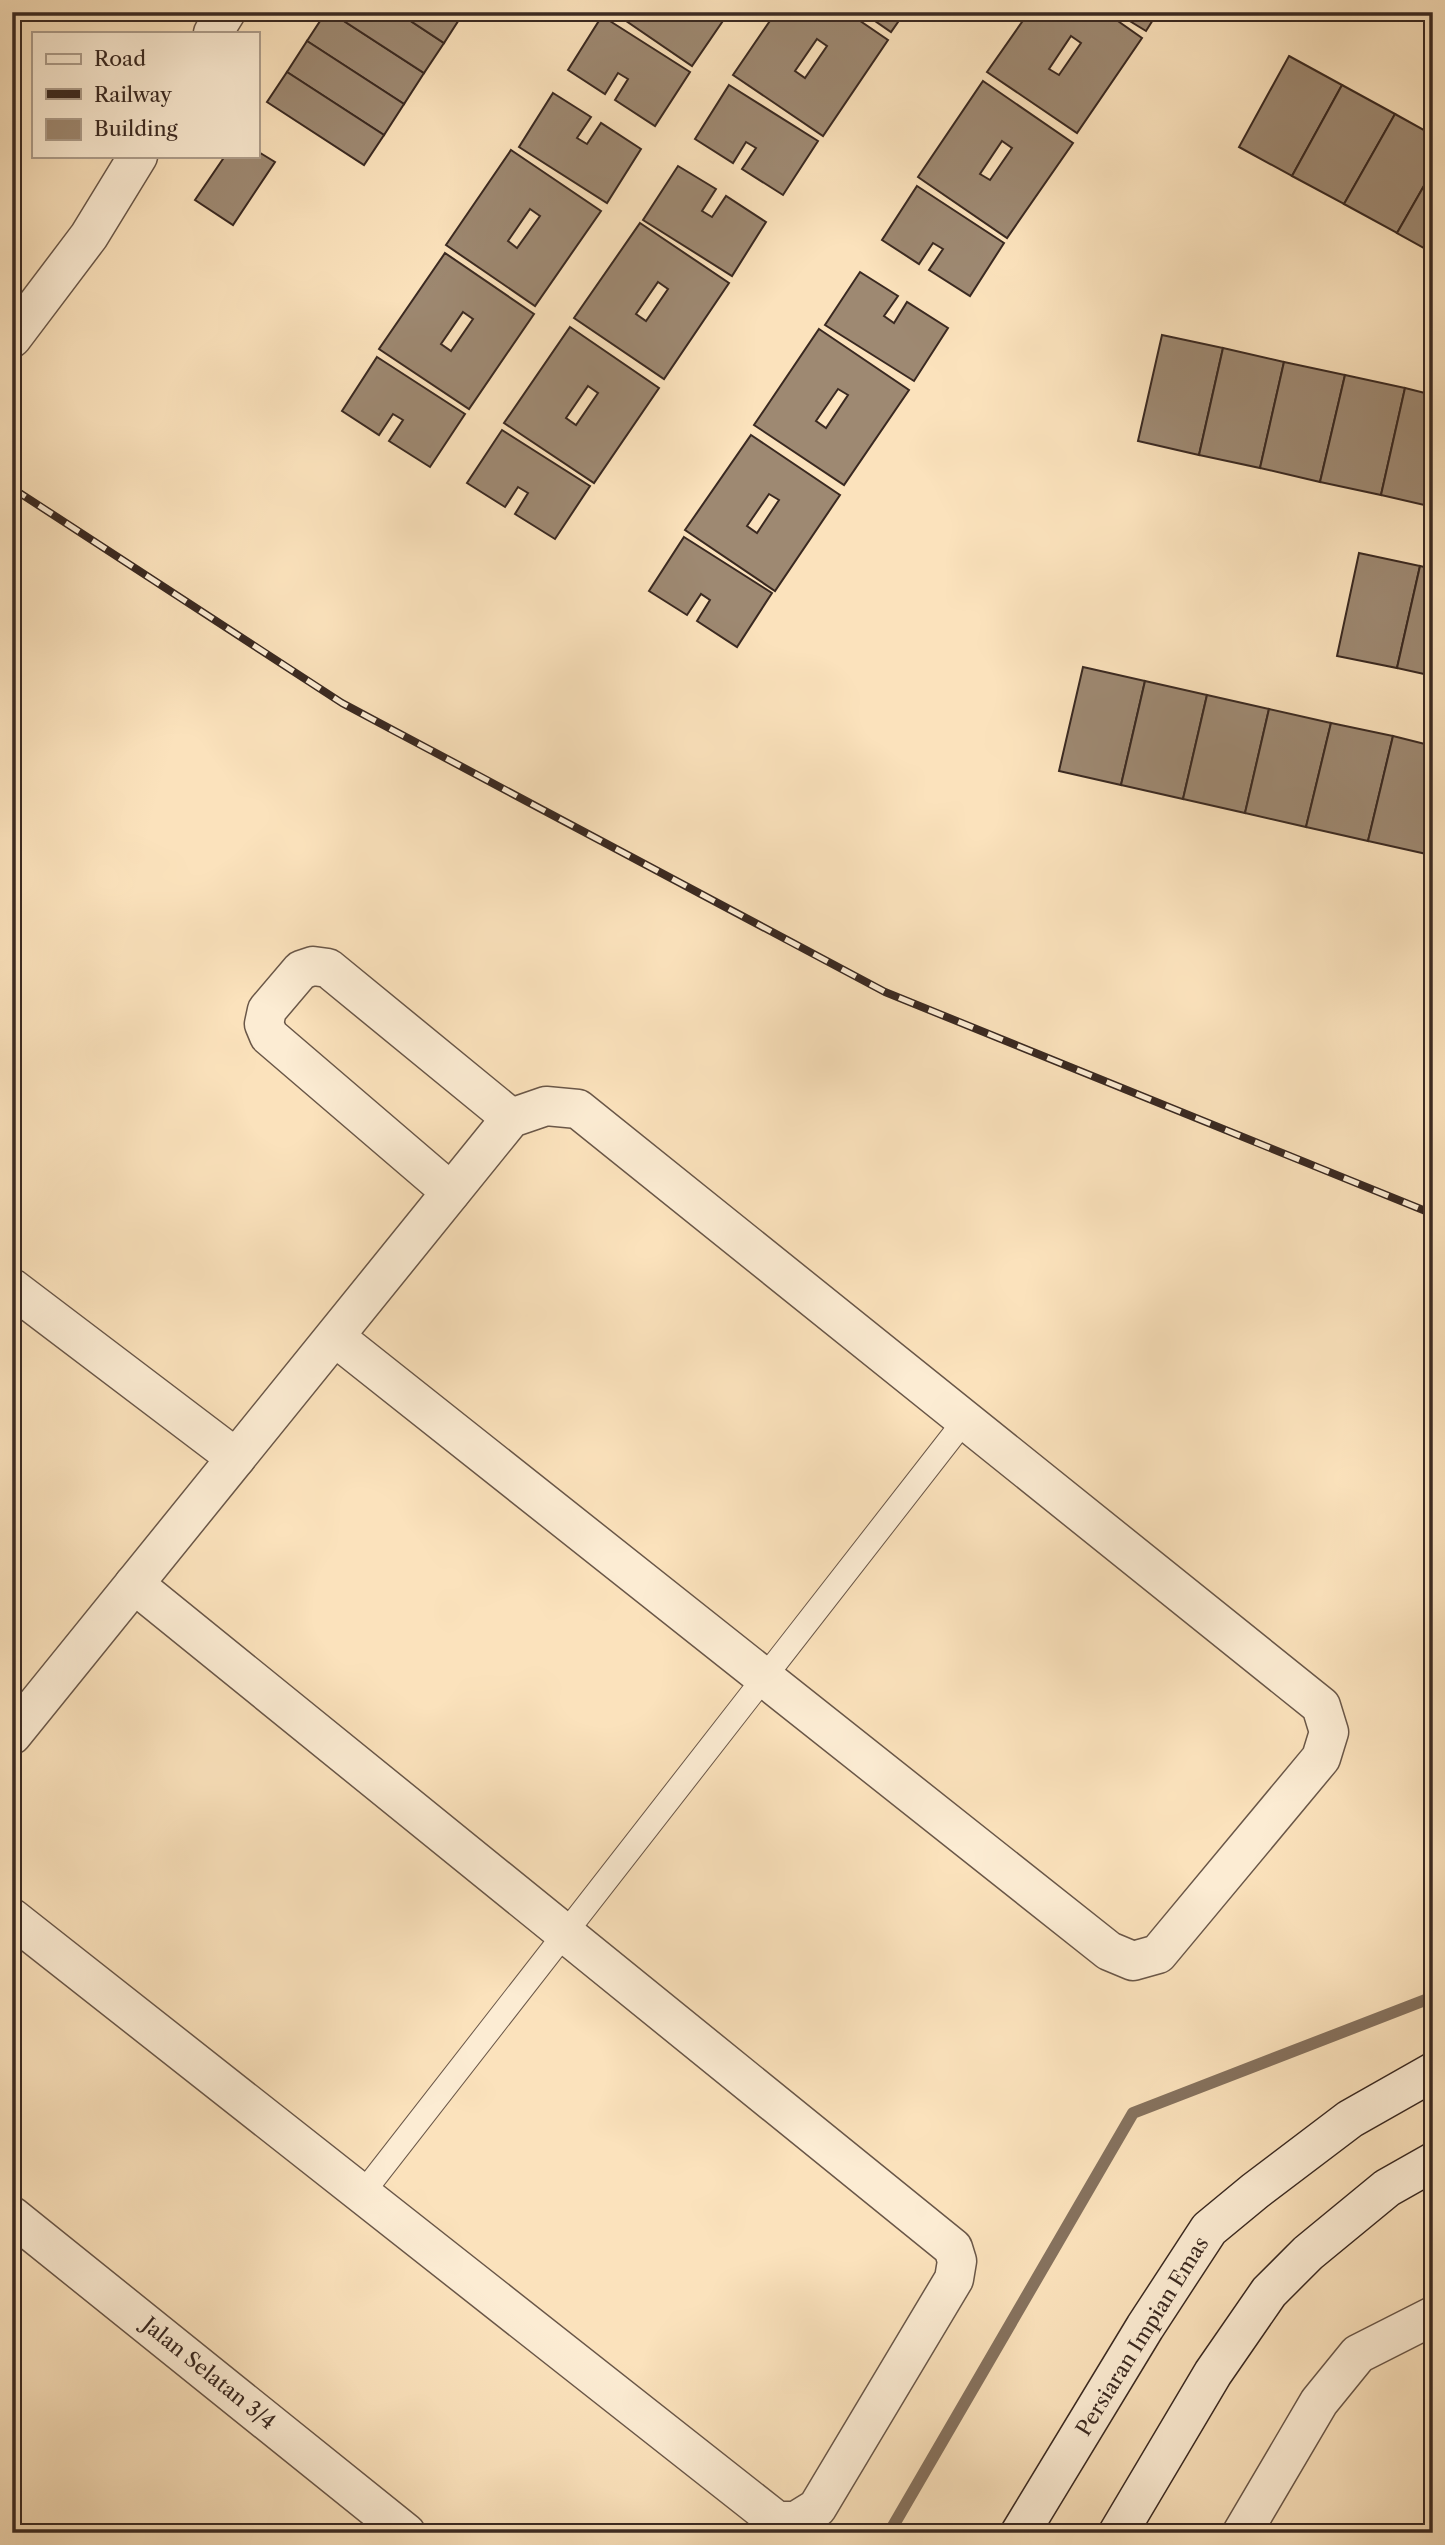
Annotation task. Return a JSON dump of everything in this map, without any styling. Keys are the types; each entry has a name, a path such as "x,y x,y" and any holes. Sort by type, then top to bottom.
{"street":[{"path":"214,32 226,12"},
{"path":"12,338 89,236 137,158"},
{"path":"451,1192 269,1036 264,1024 267,1010 301,970 313,966 328,968 511,1118"},
{"path":"12,1735 25,1695 134,1584 511,1118 546,1106 578,1109 1321,1706 1329,1732 1321,1758 1158,1954 1133,1961 1109,1951 335,1337"},
{"path":"12,1288 236,1458"},
{"path":"12,1917 777,2521 796,2521 817,2508 954,2279 957,2261 953,2248 134,1584"},
{"name":"Persiaran Impian Emas","path":"1020,2533 1145,2327 1209,2229 1350,2119 1433,2072"},
{"path":"1118,2533 1213,2373 1269,2292 1308,2253 1387,2188 1433,2162"},
{"name":"Jalan Selatan 3/4","path":"12,2216 405,2533"},
{"path":"1242,2533 1319,2402 1358,2354 1433,2316"}],"lane":[{"path":"362,2194 965,1420"}],"building":[{"path":"326,12 330,12 424,73 404,104 307,41"},
{"path":"330,12 397,12 444,43 424,73"},
{"path":"397,12 464,12 444,43"},
{"path":"613,12 729,12 692,66"},
{"path":"776,12 847,12 888,40 823,136 733,75","holes":["817,39 827,46 805,78 795,71"]},
{"path":"862,12 905,12 891,32"},
{"path":"1029,12 1105,12 1142,38 1077,133 987,72","holes":["1071,36 1081,43 1059,75 1049,69"]},
{"path":"1115,12 1158,12 1146,31"},
{"path":"602,16 690,72 655,126 615,100 628,79 618,73 605,94 568,70"},
{"path":"307,41 404,104 384,135 287,72"},
{"path":"1289,56 1342,85 1292,176 1239,147"},
{"path":"287,72 384,135 364,165 267,102"},
{"path":"983,81 1073,143 1007,238 918,177","holes":["1002,141 1012,148 990,180 980,174"]},
{"path":"729,85 818,141 783,195 742,169 756,148 746,142 733,163 695,139"},
{"path":"1342,85 1395,114 1344,204 1292,176"},
{"path":"553,93 591,117 577,138 587,144 601,123 641,149 607,203 519,147"},
{"path":"1395,114 1433,135 1433,170 1397,233 1344,204"},
{"path":"511,150 601,211 535,306 446,245","holes":["530,209 540,216 517,248 508,241"]},
{"path":"259,152 275,162 233,225 195,200 224,158 259,158"},
{"path":"678,166 716,189 702,211 712,217 726,196 766,222 732,276 643,220"},
{"path":"1433,170 1433,253 1397,233"},
{"path":"917,186 1004,243 970,296 929,270 943,249 933,243 919,264 882,240"},
{"path":"640,223 729,283 664,379 574,318","holes":["658,282 668,289 646,321 636,314"]},
{"path":"445,253 534,314 469,409 379,349","holes":["463,312 473,319 451,351 441,344"]},
{"path":"860,272 898,296 884,316 894,323 907,302 948,328 914,381 825,325"},
{"path":"570,327 659,388 594,483 504,423","holes":["588,386 598,393 576,425 566,418"]},
{"path":"819,329 909,390 844,485 754,425","holes":["838,389 848,395 826,428 816,421"]},
{"path":"1162,335 1223,348 1199,455 1138,441"},
{"path":"1223,348 1284,362 1260,468 1199,455"},
{"path":"377,357 465,414 430,467 389,441 403,420 393,414 379,435 342,411"},
{"path":"1284,362 1345,375 1320,482 1260,468"},
{"path":"1345,375 1405,388 1381,495 1320,482"},
{"path":"1405,388 1433,395 1433,507 1381,495"},
{"path":"502,430 590,486 555,539 515,514 528,493 518,487 505,507 467,483"},
{"path":"751,435 840,495 775,591 685,530","holes":["769,494 779,500 757,533 747,526"]},
{"path":"684,537 772,593 737,647 697,621 710,600 701,594 687,615 649,591"},
{"path":"1359,553 1420,566 1397,668 1337,656"},
{"path":"1420,566 1433,569 1433,676 1397,668"},
{"path":"1083,667 1145,681 1121,785 1059,771"},
{"path":"1145,681 1207,695 1183,799 1121,785"},
{"path":"1207,695 1269,709 1245,813 1183,799"},
{"path":"1269,709 1331,723 1306,827 1245,813"},
{"path":"1331,723 1393,736 1368,841 1306,827"},
{"path":"1393,736 1433,746 1431,855 1368,841"}],"waterway":[{"path":"889,2533 1133,2113 1433,1997"}],"railway":[{"path":"12,488 342,703 885,992 1433,1214"}]}
